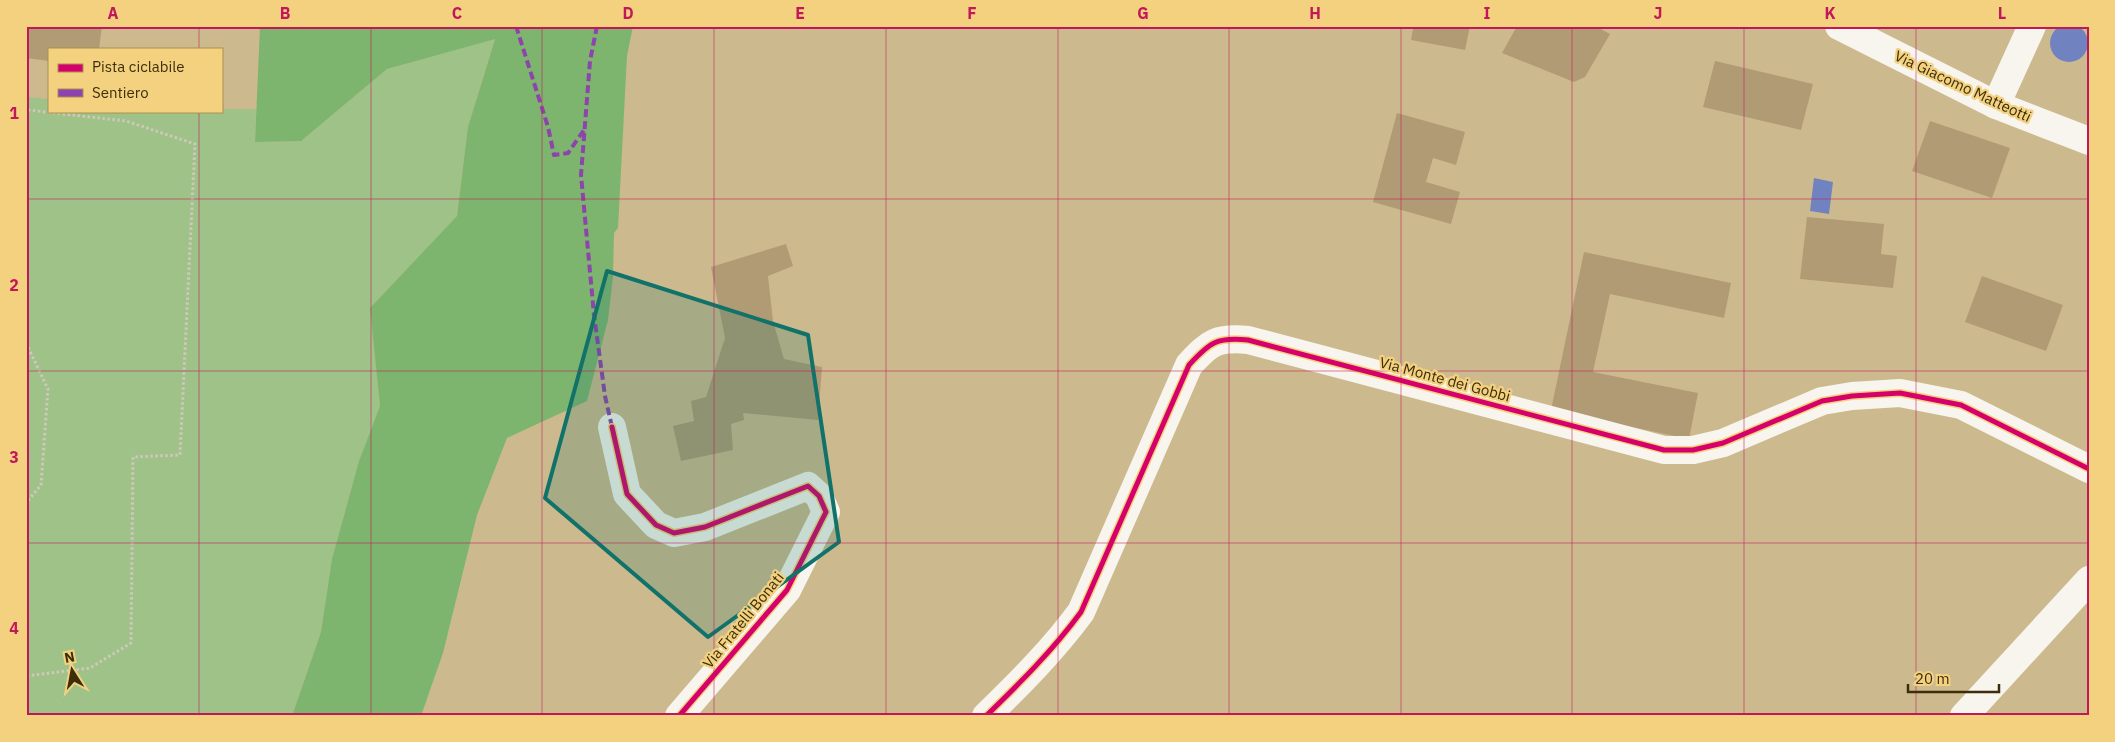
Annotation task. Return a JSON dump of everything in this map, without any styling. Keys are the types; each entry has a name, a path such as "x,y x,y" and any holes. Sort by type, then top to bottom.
{"street":[{"name":"Via Giacomo Matteotti","path":"1839,26 1996,105 2089,141"},
{"path":"1996,105 2032,26"},
{"name":"Via Monte dei Gobbi","path":"986,716 1046,655 1081,612 1190,365 1207,346 1228,338 1248,340 1664,450 1693,450 1723,443 1822,401 1852,396 1900,393 1961,405 2089,469"},
{"name":"Via Fratelli Bonati","path":"612,427 626,494 656,525 674,533 705,527 808,486 819,496 826,512 788,590 679,716"},
{"path":"1969,713 2089,580"}],"path":[{"path":"26,130 27,110 126,121 195,144 180,455 133,457 131,643 90,668 26,676"},
{"path":"26,343 48,389 41,485 26,503"}],"highlighted area":[{"path":"607,271 808,335 839,542 708,637 545,498"}],"green space":[{"path":"260,26 633,26 627,56 618,228 614,233 613,277 608,320 587,401 507,438 477,515 443,653 421,716 292,716 321,632 332,559 359,461 380,406 370,308 457,216 468,127 495,39 387,69 301,141 255,142"},
{"path":"495,38 468,127 457,216 370,308 380,406 359,461 332,559 321,632 292,716 26,716 26,97 48,99 48,112 222,112 222,109 256,109 255,142 301,141 387,69"}],"water":[{"path":"2069,24 2082,30 2088,43 2082,56 2069,62 2056,56 2050,43 2056,30"},
{"path":"1814,178 1833,182 1829,214 1810,211"}],"building":[{"path":"26,26 102,26 99,48 48,48 48,61 26,58"},
{"path":"1405,26 1470,26 1465,50 1411,40 1413,29"},
{"path":"1517,26 1595,26 1610,34 1585,77 1574,82 1502,53"},
{"path":"1715,61 1813,84 1801,130 1703,107"},
{"path":"1397,113 1465,132 1456,165 1433,158 1426,182 1460,192 1451,224 1373,202"},
{"path":"1930,121 2010,148 1992,198 1912,171"},
{"path":"1807,217 1884,224 1881,254 1897,256 1893,288 1800,279"},
{"path":"786,244 793,266 768,276 773,321 784,359 822,367 818,420 743,413 744,420 731,424 733,450 681,461 673,426 694,421 691,401 706,397 725,338 711,267"},
{"path":"1584,252 1731,283 1724,318 1610,294 1593,372 1698,393 1689,439 1551,410"},
{"path":"1982,276 2063,305 2046,351 1965,322"}],"marked path":[{"path":"516,26 548,127 554,155 568,153 584,130"},
{"path":"597,26 590,61 581,175 594,315 605,396 612,427"}],"cycle path":[{"path":"986,716 1048,653 1081,612 1189,365 1209,346 1229,339 1248,340 1664,450 1693,450 1723,443 1822,401 1852,396 1900,393 1961,405 2089,469"},
{"path":"612,427 627,494 656,525 674,533 705,527 808,486 819,496 826,512 787,590 679,716"}]}
